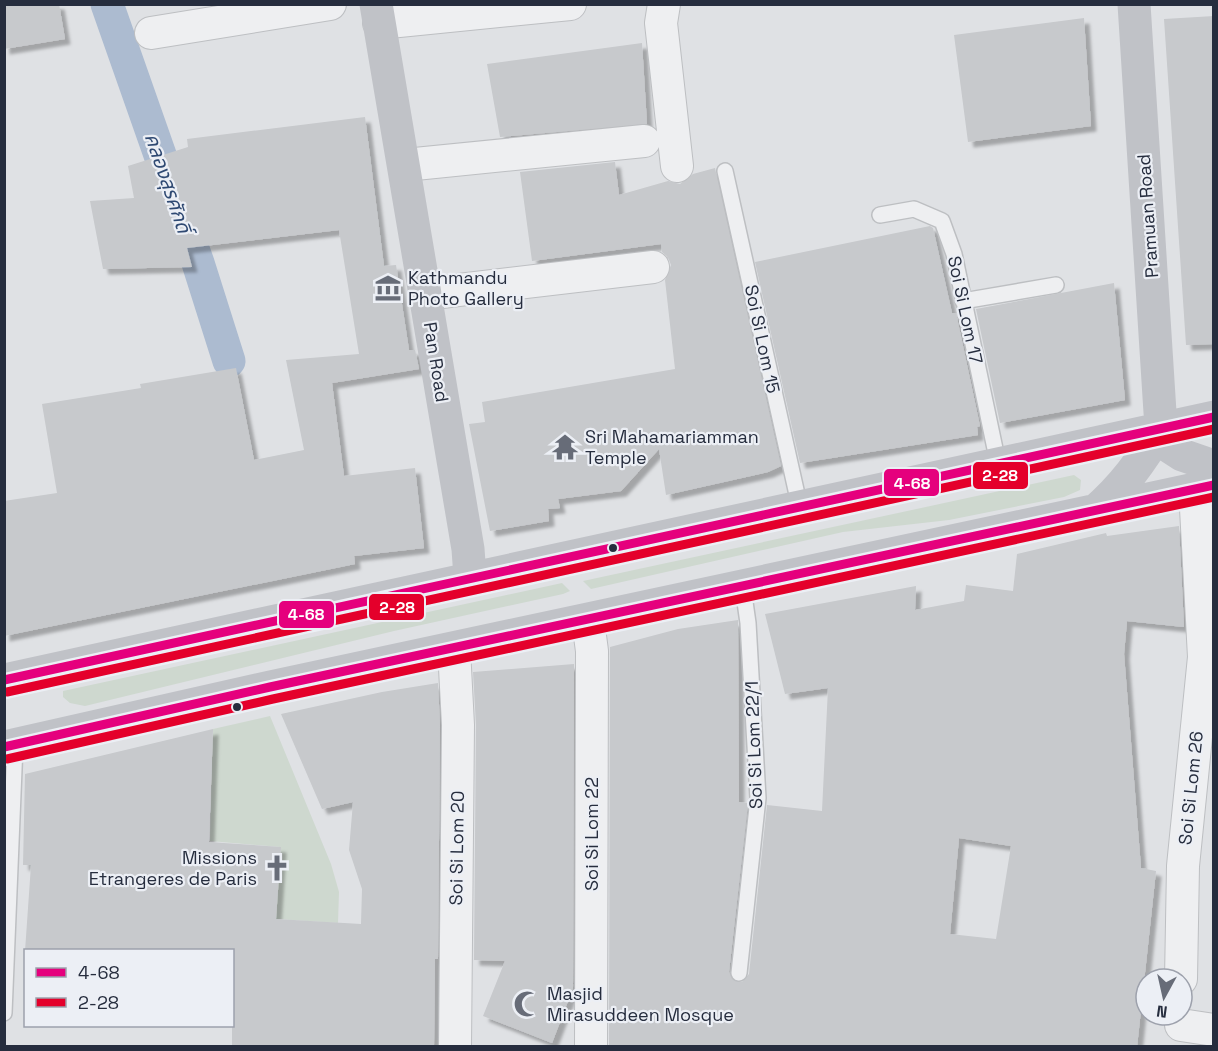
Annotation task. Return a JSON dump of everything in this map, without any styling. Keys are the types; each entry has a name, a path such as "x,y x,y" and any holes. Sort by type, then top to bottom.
{"main road":[{"name":"Pramuan Road","path":"1134,4 1161,428"},
{"name":"Pan Road","path":"378,14 468,549 470,577"},
{"path":"4,680 1214,417"},
{"path":"8,744 1094,512 1207,480 1182,455 1165,444 1161,428"},
{"path":"1094,512 1119,490 1134,472 1161,428"}],"street":[{"path":"151,33 330,4"},
{"path":"378,14 570,4"},
{"path":"664,4 661,23 677,166"},
{"path":"405,165 644,141"},
{"path":"425,294 652,267"},
{"name":"Soi Si Lom 26","path":"1181,967 1183,866 1202,793 1207,480"},
{"name":"Soi Si Lom 22","path":"588,621 592,651 591,1047"},
{"name":"Soi Si Lom 20","path":"454,649 458,725 455,1047"},
{"path":"1181,1029 1214,1030"}],"lane":[{"name":"Soi Si Lom 15","path":"725,171 800,508"},
{"name":"Soi Si Lom 17","path":"880,215 914,209 942,221 954,254 998,464"},
{"path":"963,301 1056,285"},
{"name":"Soi Si Lom 22/1","path":"739,974 758,798 748,623 743,588"},
{"path":"4,1013 8,744"}],"shaded area":[{"path":"1074,475 1081,480 1080,490 1064,497 949,520 843,532 591,589 583,581"},
{"path":"562,583 570,591 85,706 70,703 63,697 63,691"},
{"path":"270,716 331,864 339,892 338,923 276,919 280,847 210,841 213,729"}],"building":[{"path":"4,4 59,4 65,39 4,49"},
{"path":"1214,16 1214,344 1186,345 1164,19"},
{"path":"1084,18 1091,126 968,142 954,35"},
{"path":"642,43 647,124 500,137 487,64"},
{"path":"365,117 384,266 396,265 409,350 415,350 419,369 332,383 344,476 415,468 424,548 354,556 355,564 4,636 4,501 57,493 42,404 141,388 140,384 236,368 254,460 304,450 286,360 359,354 339,230 187,248 192,267 103,269 90,201 134,198 128,166 188,147 187,139"},
{"path":"615,162 619,195 668,181 680,184 693,174 715,168 781,466 768,472 666,495 659,449 621,491 558,499 560,508 548,509 549,521 490,531 469,424 485,422 482,402 675,369 665,280 671,265 668,257 662,252 661,244 532,261 520,172"},
{"path":"930,226 933,228 952,313 956,313 980,426 977,427 978,435 800,463 755,262"},
{"path":"1114,283 1125,400 1000,423 976,309"},
{"path":"1179,526 1184,627 1127,621 1124,654 1141,868 1156,871 1146,967 1134,967 1134,1027 1139,1027 1137,1047 609,1047 610,647 678,629 738,620 739,802 748,803 729,972 733,980 742,982 749,974 767,805 822,811 828,688 785,694 765,614 916,586 915,610 964,601 966,585 1013,591 1017,554 1106,533 1107,536","holes":["959,838 1011,846 996,939 950,934"]},
{"path":"574,664 573,988 552,1043 483,1016 505,961 474,960 476,725 473,672"},
{"path":"438,683 440,725 438,959 435,959 434,1047 232,1047 234,949 25,949 31,865 23,865 25,774 213,729 209,842 281,847 276,919 361,924 362,889 349,850 353,802 322,809 281,714 382,692"}],"waterway":[{"name":"คลองสุรศักดิ์","path":"107,4 198,263 229,361"}],"transit line":[{"name":"4-68","path":"4,680 1214,417"},
{"name":"2-28","path":"7,692 1214,429"},
{"name":"4-68","path":"4,747 270,687 1214,485"},
{"name":"2-28","path":"7,759 273,699 1214,497"}],"place":[{"name":"Kathmandu Photo Gallery","path":"388,288"},
{"name":"Sri Mahamariamman Temple","path":"565,447"},
{"name":"Missions Etrangeres de Paris","path":"277,868"},
{"name":"Masjid Mirasuddeen Mosque","path":"527,1004"}]}
